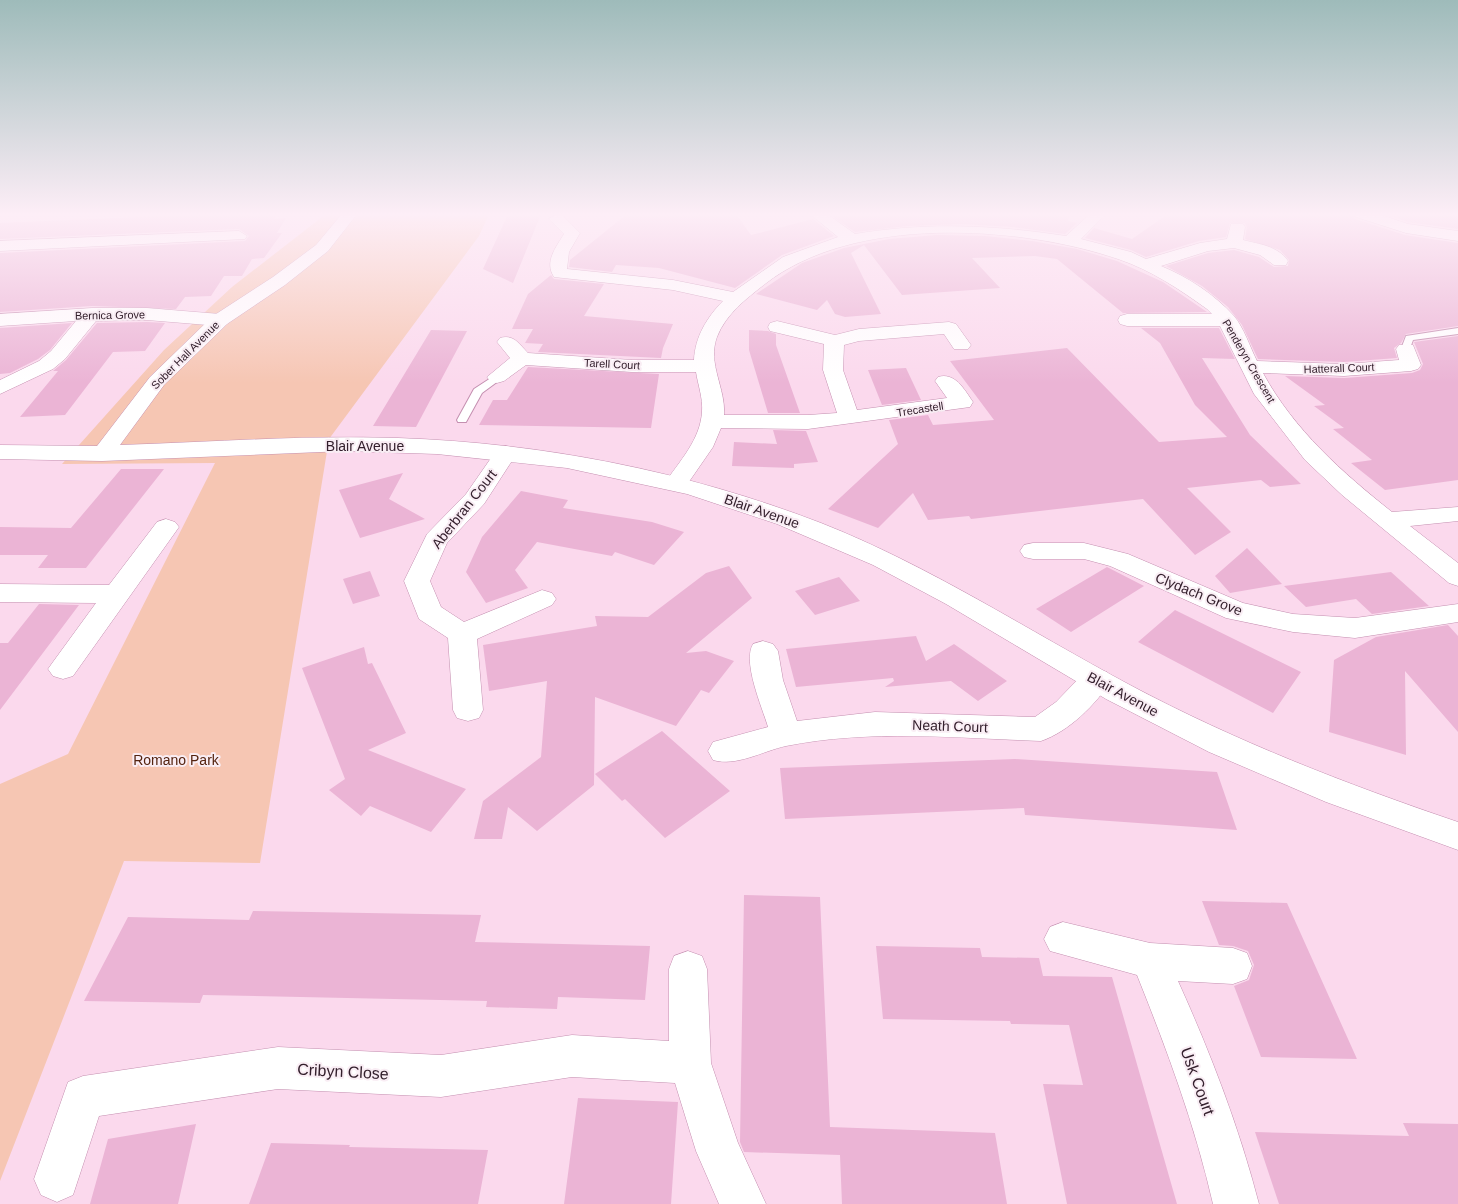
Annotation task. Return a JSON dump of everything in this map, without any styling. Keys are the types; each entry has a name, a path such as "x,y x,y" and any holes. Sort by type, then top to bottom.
{"street":[{"name":"Sober Hall Avenue","path":"102,454 157,380 220,320 293,270"},
{"path":"559,270 560,273 674,285 737,298"},
{"name":"Penderyn Crescent","path":"676,484 706,438 712,421 712,404 703,366 705,347 714,323 737,298 777,270"},
{"name":"Penderyn Crescent","path":"1156,270 1190,289 1212,304 1227,320 1237,337 1250,367 1279,414 1334,476 1458,578"},
{"path":"934,308 961,345"},
{"name":"Bernica Grove","path":"0,320 92,314 147,314 220,320"},
{"path":"0,388 46,365 58,355 92,314"},
{"path":"1127,320 1227,320"},
{"path":"1170,321 1182,336"},
{"path":"777,327 835,341 859,335 949,328"},
{"path":"835,341 831,351 833,376 850,418"},
{"path":"497,377 522,359 507,342"},
{"name":"Hatterall Court","path":"1250,367 1344,370 1411,365 1406,349"},
{"name":"Tarell Court","path":"522,359 632,366 703,366"},
{"name":"Trecastell","path":"712,421 808,422 962,402 946,380"},
{"name":"Blair Avenue","path":"0,452 102,454 394,445 506,453 567,461 676,484 736,501 802,524 878,557 928,582 1096,680 1269,766 1378,809 1458,836"},
{"name":"Aberbran Court","path":"462,634 429,612 418,581 436,540 475,499 506,453"},
{"path":"1389,520 1458,514"},
{"path":"63,669 166,527"},
{"name":"Clydach Grove","path":"1033,551 1084,551 1119,560 1236,612 1294,623 1355,628 1458,612"},
{"path":"0,593 117,594"},
{"path":"468,710 462,634 542,599"},
{"path":"762,651 768,680 786,734"},
{"name":"Neath Court","path":"724,751 786,734 875,724 1041,729 1067,710 1096,680"},
{"path":"1063,939 1150,961 1233,966"},
{"name":"Usk Court","path":"1150,961 1193,1062 1223,1151 1236,1204"},
{"path":"688,969 690,1063 718,1151 743,1204"},
{"name":"Cribyn Close","path":"57,1179 83,1097 278,1068 441,1076 572,1056 690,1063"}],"lane":[{"path":"1406,349 1409,338 1458,331"},
{"path":"462,420 478,391 497,377"}],"green space":[{"name":"Romano Park","path":"254,270 454,270 329,439 260,863 124,861 0,1181 0,784 68,754 215,463 62,464 164,350 232,287"}],"building":[{"path":"0,270 245,270 242,276 224,276 211,296 185,297 176,309 92,306 0,312"},
{"path":"486,270 518,270 513,283"},
{"path":"667,270 760,270 735,288"},
{"path":"791,270 859,270 881,314 845,317 835,314 827,300 817,310 756,294"},
{"path":"883,270 983,270 1000,288 902,295"},
{"path":"1071,270 1137,270 1163,282 1207,312 1123,313"},
{"path":"1174,270 1458,270 1458,326 1406,334 1401,343 1394,348 1397,358 1344,362 1258,359 1242,325 1228,307 1202,286"},
{"path":"551,275 554,279 604,284 584,316 673,324 661,358 538,352 543,344 525,343 533,329 512,329 528,294"},
{"path":"72,323 50,350 38,359 10,373 0,374 0,328"},
{"path":"97,323 165,323 145,351 113,352 65,415 20,417 58,371 53,371 66,360"},
{"path":"1141,328 1219,328 1235,359 1202,358 1250,435 1301,484 1270,487 1261,480 1187,488 1231,532 1195,555 1143,499 971,519 969,516 928,520 913,493 878,528 828,509 898,444 889,420 928,415 933,425 994,420 950,361 1067,348 1159,442 1227,437 1195,405 1160,343"},
{"path":"431,330 467,331 416,427 373,426"},
{"path":"749,330 768,331 776,334 776,345 800,413 768,413 749,350"},
{"path":"1458,336 1458,480 1385,490 1351,463 1372,460 1333,429 1344,428 1314,406 1325,405 1285,376 1344,378 1412,373 1420,370 1423,364 1414,342"},
{"path":"528,367 659,374 651,428 479,425 493,400 507,400"},
{"path":"906,368 921,400 882,405 868,370"},
{"path":"773,430 806,431 818,462 794,464 794,468 732,466 734,442 777,444"},
{"path":"121,469 164,469 86,568 38,568 48,555 0,555 0,527 71,528"},
{"path":"403,473 389,499 425,519 360,538 339,490"},
{"path":"521,491 568,500 563,508 652,522 684,532 654,565 615,552 612,556 537,542 515,570 528,588 486,603 466,572 482,537"},
{"path":"1247,548 1282,584 1230,593 1215,576"},
{"path":"729,566 752,598 686,653 706,651 734,661 709,693 701,690 676,726 595,697 594,785 537,831 508,807 502,839 474,839 483,801 541,757 547,681 489,691 483,645 597,626 595,616 648,617 706,573"},
{"path":"1107,567 1144,586 1071,632 1036,609"},
{"path":"370,571 380,596 353,604 343,579"},
{"path":"1391,572 1429,606 1372,614 1356,599 1306,607 1284,586"},
{"path":"839,577 860,601 815,615 795,591"},
{"path":"39,604 79,605 0,710 0,643 8,643"},
{"path":"1175,610 1301,672 1273,713 1138,642"},
{"path":"1448,625 1458,636 1458,732 1405,671 1406,755 1329,732 1334,660 1376,637"},
{"path":"916,636 926,661 954,644 1007,681 978,701 951,681 885,687 894,681 893,678 796,687 786,649"},
{"path":"364,647 368,664 372,663 406,733 368,750 466,789 431,832 370,806 361,816 329,790 345,779 302,668"},
{"path":"662,731 730,791 665,838 625,799 622,801 595,774"},
{"path":"1015,759 1217,772 1237,830 1025,815 1024,808 785,819 780,768"},
{"path":"744,895 820,897 830,1127 995,1133 1007,1204 842,1204 840,1155 744,1152 740,1142"},
{"path":"1202,901 1287,903 1357,1059 1261,1057 1234,986 1249,980 1254,965 1248,951 1233,946 1219,945"},
{"path":"253,911 481,915 475,942 650,946 645,1000 558,997 557,1009 486,1007 487,1001 203,995 200,1003 84,1001 128,917 249,920"},
{"path":"876,946 980,948 982,957 1039,958 1043,976 1112,977 1177,1204 1067,1204 1043,1084 1083,1085 1069,1025 1011,1024 1010,1021 883,1019"},
{"path":"578,1098 678,1102 671,1204 564,1204"},
{"path":"1403,1123 1458,1124 1458,1204 1279,1204 1255,1132 1409,1136"},
{"path":"196,1124 178,1204 90,1204 108,1139"},
{"path":"271,1143 488,1150 478,1204 249,1204"}]}
